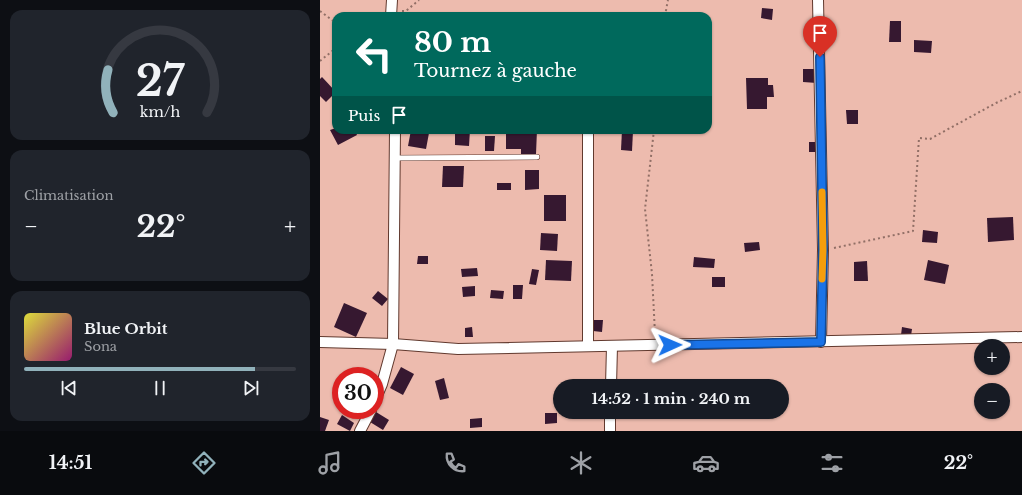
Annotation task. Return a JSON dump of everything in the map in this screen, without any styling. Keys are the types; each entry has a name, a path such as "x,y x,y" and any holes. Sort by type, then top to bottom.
{"street":[{"path":"391,12 392,0"},
{"path":"818,0 823,250 821,342"},
{"path":"384,377 393,344 395,134"},
{"path":"588,134 588,346"},
{"path":"320,342 393,344 458,349 1022,337"},
{"path":"611,379 612,346"},
{"path":"360,431 366,419"},
{"path":"610,419 610,431"}],"lane":[{"path":"394,158 537,157"}],"path":[{"path":"401,12 406,11 419,0"},
{"path":"665,12 668,0"},
{"path":"320,11 332,20"},
{"path":"320,61 332,51"},
{"path":"823,250 913,231 919,138 930,139 996,103 1022,91"},
{"path":"654,134 645,209 652,274 655,345"}],"building":[{"path":"762,8 773,9 772,20 761,18"},
{"path":"890,21 901,21 901,42 889,42"},
{"path":"914,40 932,41 931,53 914,52"},
{"path":"803,69 818,69 817,83 803,82"},
{"path":"322,77 332,88 332,96 326,102 320,96 320,79"},
{"path":"746,78 768,78 768,85 773,85 774,97 767,97 767,109 747,109"},
{"path":"846,110 858,110 858,124 847,124"},
{"path":"332,134 357,134 357,135 338,145"},
{"path":"410,134 429,134 426,149 408,146"},
{"path":"455,134 470,134 469,146 455,145"},
{"path":"506,134 537,134 536,154 521,154 521,149 506,149"},
{"path":"622,134 633,134 632,151 621,150"},
{"path":"485,136 495,136 494,151 485,151"},
{"path":"809,142 817,142 817,152 809,152"},
{"path":"443,166 464,166 463,187 442,187"},
{"path":"525,170 539,170 539,189 525,190"},
{"path":"497,183 511,183 511,190 497,190"},
{"path":"544,195 566,195 566,221 544,221"},
{"path":"1013,217 1014,240 988,242 987,218"},
{"path":"923,230 938,232 937,243 922,242"},
{"path":"541,233 558,234 557,251 540,250"},
{"path":"759,242 760,250 745,252 744,243"},
{"path":"418,256 428,256 428,264 417,264"},
{"path":"694,257 715,259 714,268 693,267"},
{"path":"546,260 572,261 571,281 545,280"},
{"path":"928,260 949,265 945,284 924,280"},
{"path":"867,261 868,281 854,281 854,262"},
{"path":"477,268 478,276 462,277 461,269"},
{"path":"532,269 539,270 536,285 529,284"},
{"path":"712,277 725,277 725,287 712,287"},
{"path":"513,285 523,285 522,299 513,299"},
{"path":"475,286 475,296 463,297 462,287"},
{"path":"491,290 504,291 503,299 490,298"},
{"path":"378,291 388,299 382,306 372,298"},
{"path":"344,303 367,313 356,337 334,327"},
{"path":"593,320 603,320 602,332 593,331"},
{"path":"472,327 473,337 465,337 465,328"},
{"path":"902,327 912,329 911,336 901,335"},
{"path":"401,367 414,374 403,395 390,388"},
{"path":"444,378 449,398 440,400 435,381"},
{"path":"545,413 553,413 553,419 557,419 557,423 545,424"},
{"path":"320,417 329,420 325,431 320,431"},
{"path":"384,417 389,420 383,430 370,422 372,419 384,419"},
{"path":"482,418 482,427 470,428 470,419"},
{"path":"340,419 348,419 354,423 350,431 337,424"}],"slow traffic":[{"path":"822,192 822,279"}],"route":[{"path":"670,345 821,342 823,250 820,57"}]}
